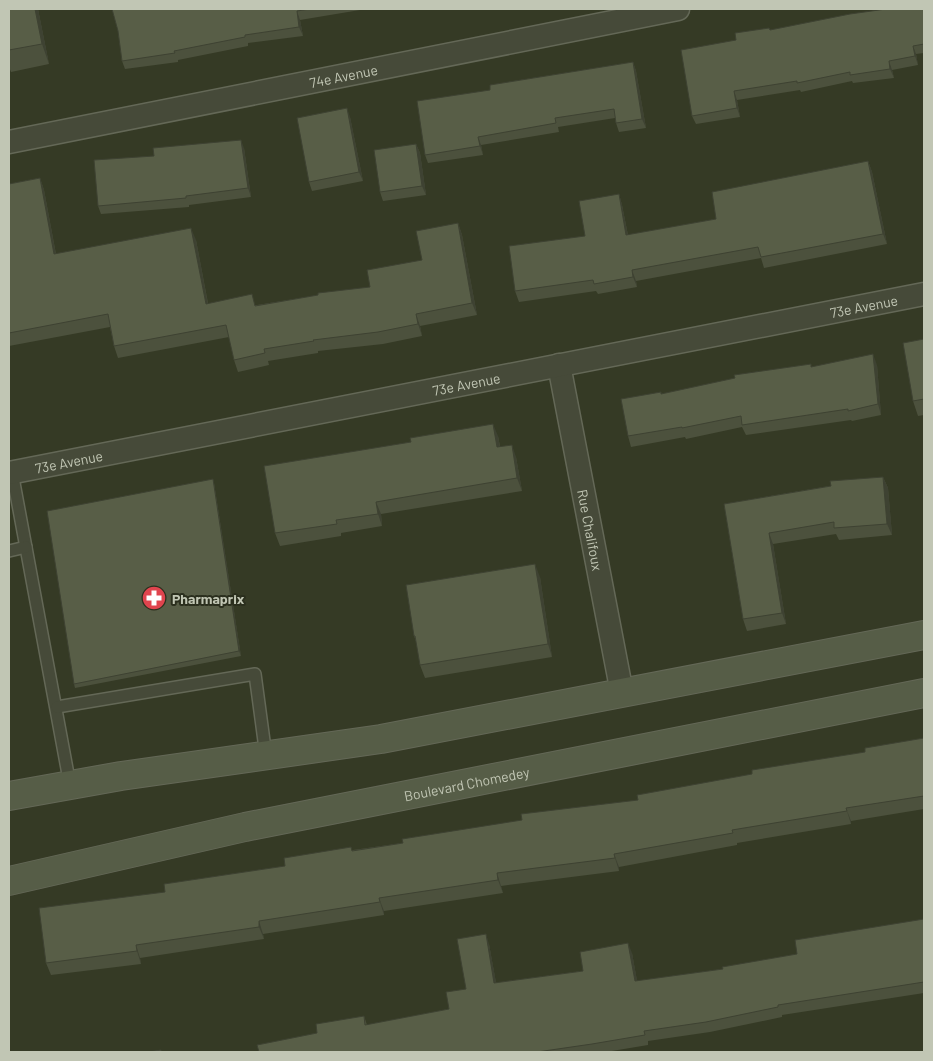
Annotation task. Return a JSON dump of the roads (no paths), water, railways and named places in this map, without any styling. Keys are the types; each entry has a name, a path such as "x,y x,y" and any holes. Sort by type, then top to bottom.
{"street":[{"name":"74e Avenue","path":"9,142 678,9"},
{"name":"73e Avenue","path":"10,472 924,294"},
{"name":"Rue Chalifoux","path":"558,366 622,693"},
{"path":"9,796 121,776 381,739 924,635"},
{"name":"Boulevard Chomedey","path":"9,881 245,827 924,693"}],"lane":[{"path":"10,472 57,707 70,786"},
{"path":"9,551 26,547"},
{"path":"57,707 255,674 266,756"}],"place":[{"name":"Pharmaprix","path":"154,598"}]}
